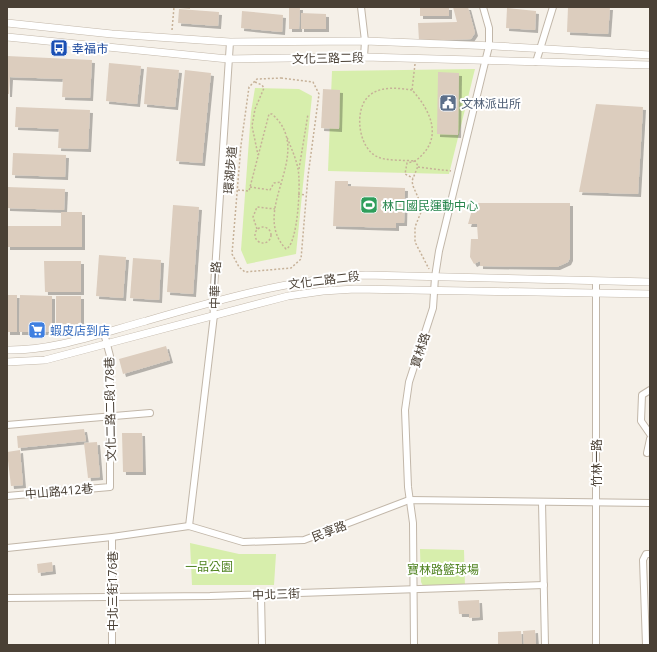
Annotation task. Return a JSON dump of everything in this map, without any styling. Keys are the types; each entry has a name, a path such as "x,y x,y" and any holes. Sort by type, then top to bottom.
{"street":[{"path":"361,7 365,42 364,57"},
{"name":"寶林路","path":"414,645 413,523 409,500 405,410 409,382 433,308 435,277 448,213 489,46 489,28 484,7"},
{"path":"536,62 539,48 553,7"},
{"name":"文化三路二段","path":"7,23 230,42 365,42 539,48 650,54"},
{"name":"文化三路二段","path":"7,37 228,59 364,57 650,65"},
{"name":"中華一路","path":"189,526 214,315 213,302 230,42"},
{"name":"文化二路二段","path":"7,350 45,348 213,302 300,281 332,277 366,275 650,282"},
{"name":"竹林一路","path":"596,281 596,645"},
{"name":"文化二路二段","path":"7,362 44,360 288,296 323,291 355,289 650,294"},
{"name":"文化二路二段178巷","path":"104,332 110,356 110,487"},
{"path":"650,390 642,395 641,421 650,434"},
{"path":"7,425 150,412"},
{"path":"647,453 650,440"},
{"name":"中山路412巷","path":"7,496 110,487"},
{"name":"民享路","path":"7,548 112,537 189,526 243,542 304,540 409,500 650,503"},
{"path":"542,502 545,645"},
{"name":"中北三街176巷","path":"112,537 112,645"},
{"path":"646,645 643,560 646,554 650,554"},
{"name":"中北三街","path":"7,598 261,595 544,585"},
{"path":"261,595 262,645"}],"path":[{"path":"172,38 174,7"},
{"path":"412,90 416,59"},
{"name":"環湖步道","path":"280,78 313,82 319,94 306,195 301,259 291,268 245,272 239,266 232,254 249,87 254,81 257,79 280,78"},
{"path":"254,81 262,85 264,88 255,109 252,126 258,155"},
{"path":"414,161 376,157 362,139 360,108 369,96 381,90 393,88 412,90 422,102 432,127 431,143 427,150 414,161 407,162 405,174 414,178"},
{"path":"238,190 249,191 269,114 277,118 287,137 299,171"},
{"path":"287,137 289,156 275,209 275,228 281,244 286,249 292,245 295,234 299,171 308,114"},
{"path":"414,161 418,167 453,171"},
{"path":"418,167 413,186 420,202 421,212 415,227 414,242 427,266 435,277"},
{"path":"250,187 270,190 274,183 281,182"},
{"path":"298,194 306,195"},
{"path":"257,229 263,226 268,228 271,236 269,241 261,243 256,240 254,235 257,229 253,217 257,207 275,209"}],"green space":[{"path":"475,69 449,174 328,171 332,71"},
{"path":"255,88 299,89 312,96 296,254 247,264 241,250 251,112"},
{"name":"一品公園","path":"190,543 239,554 276,554 274,585 192,585"},
{"name":"寶林路籃球場","path":"420,549 464,550 465,587 424,588 421,582"}],"building":[{"path":"190,7 190,9 179,8"},
{"path":"289,7 300,7 299,29 289,29"},
{"path":"420,7 449,7 449,16 420,16"},
{"path":"453,7 468,7 475,33 471,39 419,41 418,23 457,22"},
{"path":"568,7 610,7 608,34 567,32"},
{"path":"507,8 536,11 535,30 506,28"},
{"path":"179,9 219,12 218,26 178,23"},
{"path":"242,11 283,15 282,32 241,28"},
{"path":"301,13 326,14 326,29 301,29"},
{"path":"7,56 92,60 90,98 62,97 63,79 10,77 9,94 7,94"},
{"path":"109,63 141,66 137,104 106,101"},
{"path":"147,67 179,70 175,107 144,104"},
{"path":"185,70 211,73 202,163 176,161"},
{"name":"文林派出所","path":"438,72 459,73 458,135 437,134"},
{"path":"323,89 340,90 339,129 321,128"},
{"path":"596,104 643,107 638,194 579,192"},
{"path":"16,107 90,110 88,149 58,148 59,129 15,127"},
{"path":"13,153 66,155 65,177 12,175"},
{"name":"林口國民運動中心","path":"335,181 348,181 348,186 405,188 404,223 396,223 396,228 333,226"},
{"path":"7,187 65,189 64,210 7,208"},
{"path":"474,203 570,203 570,258 568,262 557,267 480,266 480,261 474,264 470,257 471,239 478,239 477,224 468,224"},
{"path":"173,205 199,207 193,294 167,292"},
{"path":"61,212 82,212 82,247 7,247 7,226 61,226"},
{"path":"99,255 126,257 123,298 96,296"},
{"path":"133,258 161,260 159,300 130,298"},
{"path":"44,261 81,261 81,292 45,292"},
{"path":"7,295 17,295 17,332 7,332"},
{"path":"20,295 52,296 52,332 19,332"},
{"path":"56,296 81,296 81,325 56,324"},
{"path":"166,346 170,360 123,374 119,359"},
{"path":"84,429 86,441 18,448 17,436"},
{"path":"122,433 142,433 143,472 123,472"},
{"path":"97,442 100,477 88,478 84,443"},
{"path":"20,450 23,485 11,486 7,452"},
{"path":"52,562 53,571 38,573 37,564"},
{"path":"479,600 480,617 469,618 469,614 459,614 458,601"},
{"path":"535,630 536,645 524,645 523,631"},
{"path":"521,631 522,645 498,645 498,632"}],"place":[{"name":"幸福市","path":"59,48"},
{"name":"文林派出所","path":"448,103"},
{"name":"林口國民運動中心","path":"369,205"},
{"name":"蝦皮店到店","path":"37,330"}]}
